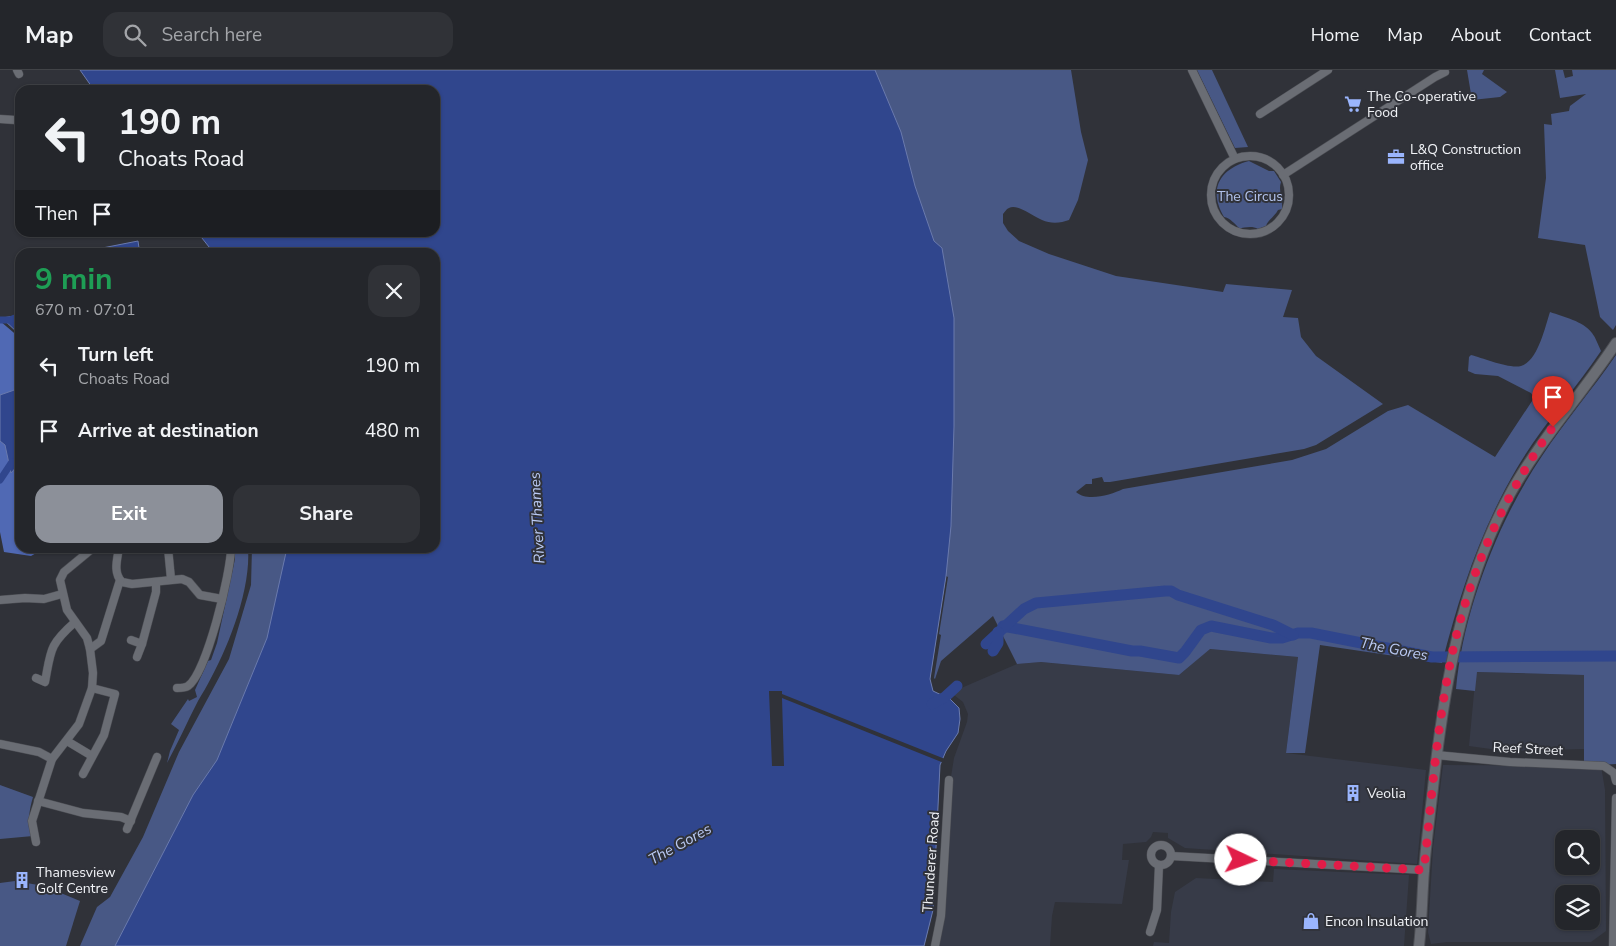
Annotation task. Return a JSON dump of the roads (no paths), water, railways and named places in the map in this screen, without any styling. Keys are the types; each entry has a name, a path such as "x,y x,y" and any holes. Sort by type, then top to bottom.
{"street":[{"path":"1192,70 1234,160"},
{"path":"1260,114 1328,70"},
{"path":"1283,175 1445,72"},
{"path":"0,119 15,120"},
{"path":"1245,157 1262,158 1276,166 1283,175 1288,185 1289,197 1287,208 1282,218 1274,226 1264,232 1251,234 1238,232 1227,227 1218,218 1213,207 1212,185 1217,174 1234,160 1245,157"},
{"path":"1419,946 1424,870 1436,755 1450,667 1463,611 1482,553 1510,495 1542,443 1616,343"},
{"path":"36,842 32,821 52,759 79,724 92,688 93,673 87,638 67,610 60,580 64,572 87,553"},
{"path":"90,649 101,641 120,580 116,570 118,553"},
{"path":"168,553 171,579"},
{"path":"177,688 189,686 198,674 207,651 222,598 230,568 232,553"},
{"path":"120,580 132,584 184,579 200,595 222,598"},
{"path":"137,658 156,592 156,582"},
{"path":"0,600 44,599 62,594"},
{"path":"36,678 45,682 51,650 58,637 74,622"},
{"path":"131,640 142,644"},
{"path":"83,774 104,734 115,694 92,688"},
{"path":"67,741 92,756"},
{"path":"0,744 39,752 52,759"},
{"name":"Reef Street","path":"1436,755 1510,762 1612,766 1616,781"},
{"path":"127,829 157,758"},
{"name":"Thunderer Road","path":"935,946 941,916 949,780"},
{"path":"1613,946 1616,798"},
{"path":"38,801 83,813 130,821"},
{"path":"1162,845 1167,848 1171,856 1166,864 1159,865 1148,854 1156,847 1162,845"},
{"path":"1171,856 1424,870"},
{"path":"1150,932 1157,910 1159,865"}],"water":[{"name":"River Thames","path":"80,70 875,70 901,132 915,186 934,241 942,248 954,318 954,426 951,526 946,576 930,679 933,691 950,699 959,708 960,719 958,733 946,751 940,765 933,910 924,946 115,946 193,795 217,760 267,638 286,553 440,553 440,248 210,248 201,237 440,237 440,85 90,85"},
{"path":"138,241 139,248 102,248"},
{"path":"15,316 15,330 2,318"},
{"path":"15,390 15,469 11,473 5,445 0,441 0,395"}],"waterway":[{"path":"0,320 15,318"},
{"path":"0,480 12,462"},
{"name":"The Gores","path":"986,644 1024,609 1036,603 1165,591 1171,591 1178,595 1273,625 1293,635"},
{"name":"The Gores","path":"1003,626 1132,651 1179,658 1201,630 1211,626 1271,638 1282,638 1298,633 1311,633 1432,657 1616,656"},
{"name":"The Gores","path":"993,651 998,643 998,632"},
{"name":"The Gores","path":"932,704 945,697 957,686"}],"place":[{"name":"The Co-operative Food","path":"1353,104"},
{"name":"L&Q Construction office","path":"1396,157"},
{"name":"Veolia","path":"1353,793"},
{"name":"Thamesview Golf Centre","path":"22,880"},
{"name":"Encon Insulation","path":"1311,921"}],"park label":[{"name":"The Circus","path":"1250,196"}]}
